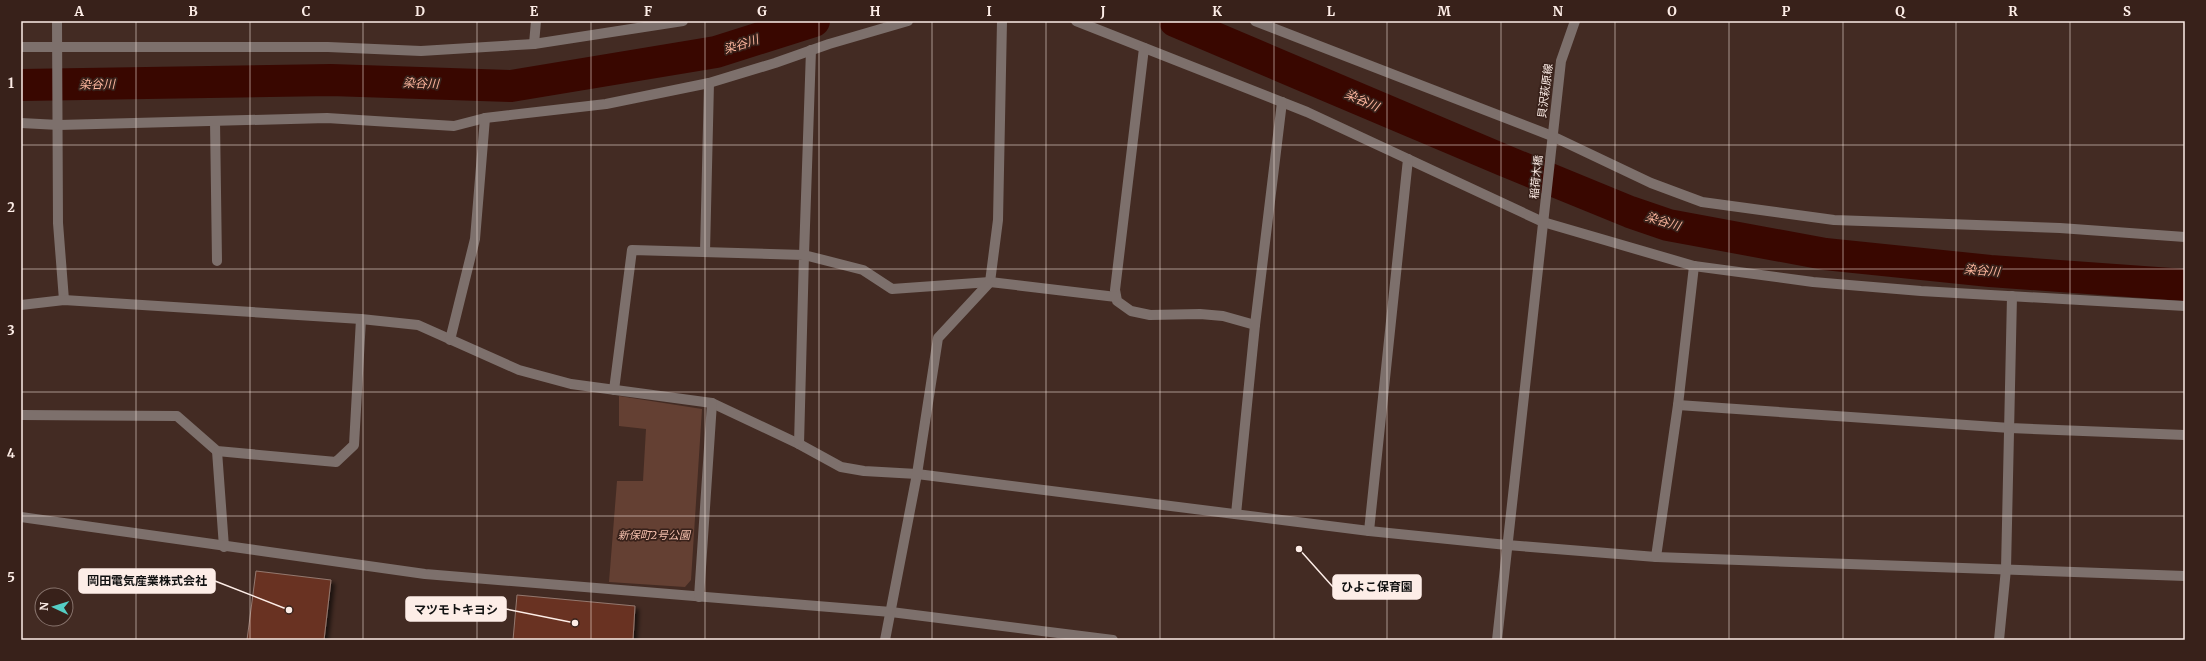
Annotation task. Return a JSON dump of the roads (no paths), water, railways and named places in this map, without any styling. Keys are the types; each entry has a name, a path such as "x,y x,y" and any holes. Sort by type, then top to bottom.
{"street":[{"path":"57,21 59,121 58,223 64,300"},
{"path":"534,44 536,21"},
{"path":"21,47 57,49 328,47 421,51 534,44 683,21"},
{"path":"21,123 59,121 215,121 327,118 454,126 485,118 606,104 709,83 908,21"},
{"path":"885,640 917,474 938,338 990,282 998,220 1002,21"},
{"path":"1076,21 1282,102 1408,159 1544,217 1694,266 1812,282 1921,291 2185,306"},
{"path":"1255,21 1552,139 1651,183 1702,202 1834,220 2060,228 2185,237"},
{"name":"貝沢萩原線","path":"1552,139 1561,61 1575,21"},
{"path":"1144,48 1115,290 1117,301 1131,311 1144,314 1222,316 1255,325"},
{"path":"800,444 804,255 811,50"},
{"path":"705,252 709,83"},
{"path":"1236,514 1255,325 1282,102"},
{"path":"450,340 475,239 485,118"},
{"path":"215,121 218,261"},
{"name":"稲荷木橋","path":"1497,640 1552,139"},
{"path":"1369,531 1408,159"},
{"path":"614,390 632,250 804,255 863,270 892,289 990,282 1116,296"},
{"path":"1656,557 1678,405 1694,266"},
{"path":"1999,640 2006,569 2012,296"},
{"path":"21,305 64,300 418,324 450,340 519,370 571,384 712,403 800,444 841,467 864,471 917,474 1369,531 1507,545 1656,557 2185,576"},
{"path":"21,415 177,416 217,451 336,462 354,445 361,319"},
{"path":"699,597 712,403"},
{"path":"1678,405 2010,428 2185,435"},
{"path":"217,451 224,547"},
{"path":"21,517 224,547 425,574 891,612 1113,640"}],"waterway":[{"name":"染谷川","path":"21,85 331,80 511,86 716,52 814,21"},
{"name":"染谷川","path":"1175,21 1503,160 1630,212 1668,225 1825,254 1990,271 2185,285"}],"place":[{"name":"ひよこ保育園","path":"1299,549"},
{"name":"岡田電気産業株式会社","path":"289,610"},
{"name":"マツモトキヨシ","path":"575,623"}],"park label":[{"name":"新保町2号公園","path":"654,535"}]}
